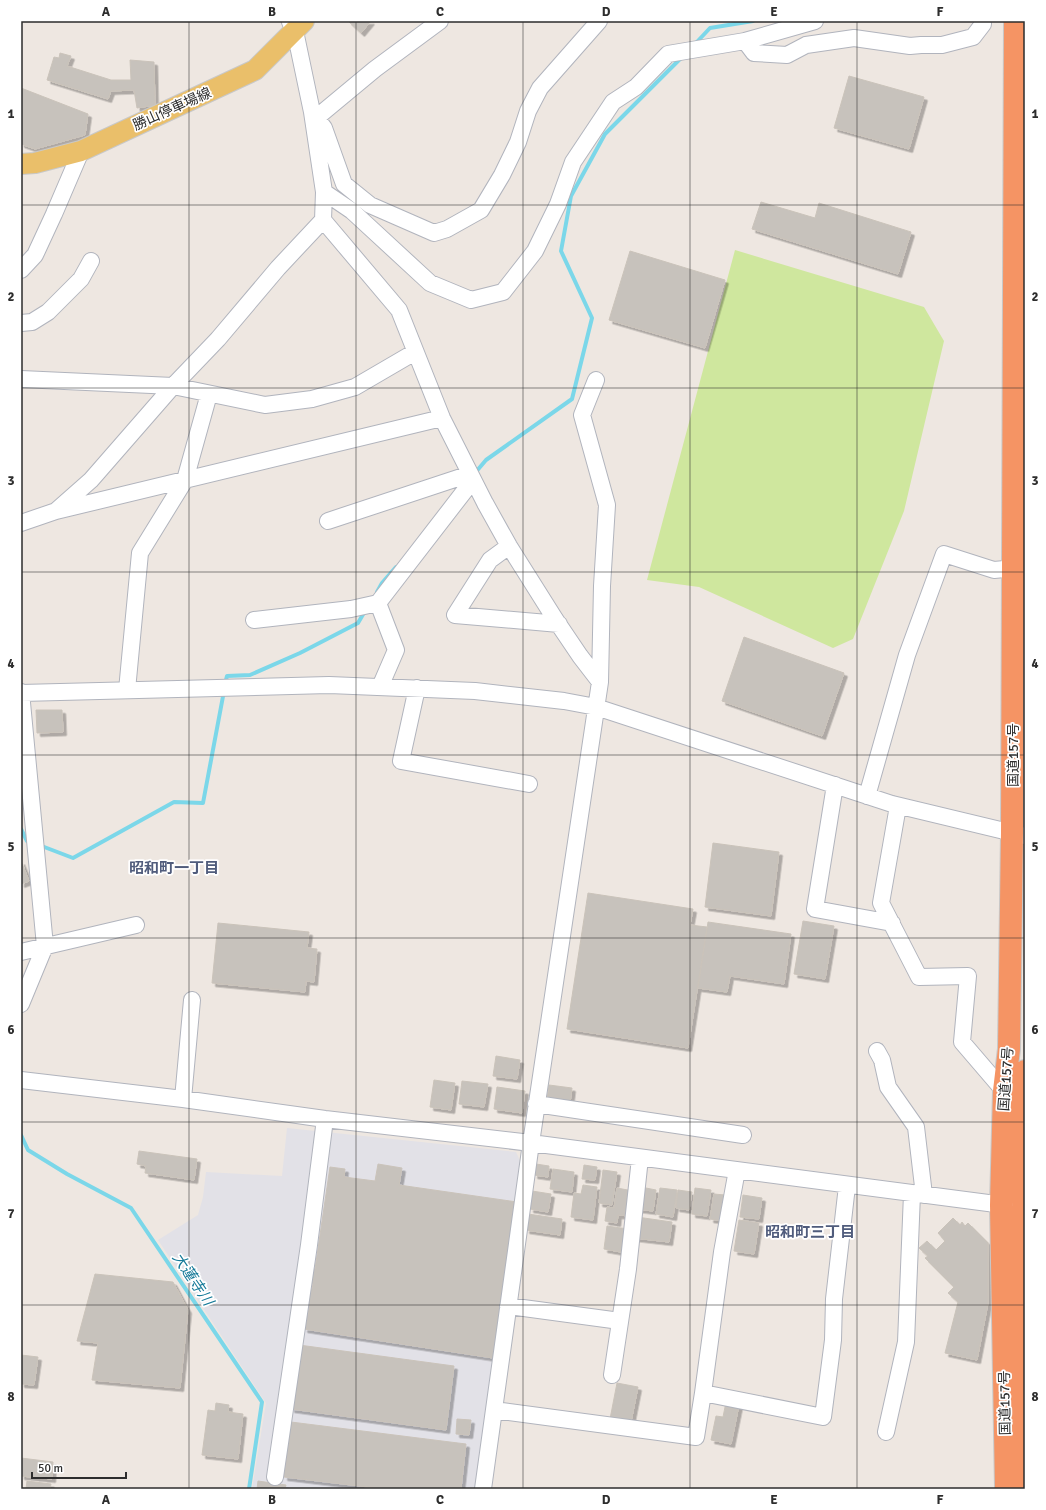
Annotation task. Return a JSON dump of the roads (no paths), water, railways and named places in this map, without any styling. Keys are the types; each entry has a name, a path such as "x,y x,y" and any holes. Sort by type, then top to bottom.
{"highway":[{"name":"国道157号","path":"1006,1489 1001,1205 1004,1091 1009,1050 1019,835 1019,568 1015,21"},
{"name":"国道157号","path":"1022,1489 1025,1072"}],"main road":[{"name":"勝山停車場線","path":"21,164 35,163 81,151 255,70 296,24"}],"street":[{"path":"314,115 440,21"},
{"path":"314,115 324,128 344,184 370,205 434,233 447,229 481,210 502,175 518,142 528,111 540,88 599,21"},
{"path":"324,192 352,211 430,283 471,300 503,292 535,251 558,204 573,162 613,102 636,87 668,54 745,41 815,21"},
{"path":"296,24 314,115 324,192 324,220 399,310 442,418 471,477 509,546 559,624 600,682"},
{"path":"745,41 754,53 786,54 806,45 854,38 910,46 942,45 973,37 983,24"},
{"path":"21,270 35,255 81,151"},
{"path":"56,511 91,480 173,386 218,339 278,268 324,220"},
{"path":"21,323 32,322 48,312 81,279 91,261"},
{"path":"21,379 173,386 265,405 312,399 355,387 415,352"},
{"path":"483,1489 536,1104 600,682 602,586 606,505 582,415 596,380"},
{"path":"127,690 140,552 185,480 209,394"},
{"path":"21,523 56,511 442,418"},
{"path":"328,521 471,477"},
{"path":"254,620 351,609 378,603 471,477"},
{"path":"509,546 490,560 455,615 559,624"},
{"path":"867,796 907,655 944,554 994,570 1019,568"},
{"path":"378,603 396,650 380,687"},
{"path":"21,1004 45,946 21,693 329,685 475,691 564,701 596,707 898,806 1019,835"},
{"path":"417,688 401,762 529,784"},
{"path":"835,785 815,909 892,923"},
{"path":"898,806 881,903 919,977 968,976 962,1042 1004,1091"},
{"path":"21,952 136,925"},
{"path":"183,1099 192,1000"},
{"path":"877,1051 882,1060 888,1087 916,1127 918,1195 906,1342 886,1432"},
{"path":"21,1080 183,1099 324,1119 531,1143 847,1186 1023,1208"},
{"path":"536,1104 743,1135"},
{"path":"275,1478 309,1245 324,1119"},
{"path":"612,1375 628,1269 640,1158"},
{"path":"494,1410 696,1437 722,1252 737,1170"},
{"path":"703,1393 823,1417 833,1340 834,1299 847,1186"},
{"path":"508,1306 620,1321"}],"waterway":[{"path":"695,44 710,28 753,21"},
{"path":"475,473 486,460 572,399 592,318 561,251 571,196 605,134 682,57"},
{"path":"377,592 382,583 396,567"},
{"path":"225,684 227,676 250,675 300,653 358,623 365,611"},
{"path":"39,845 73,858 174,802 203,803 224,691"},
{"path":"21,829 27,841 30,842"},
{"name":"大蓮寺川","path":"21,1135 28,1150 67,1174 131,1208 262,1402 249,1489"}],"district":[{"name":"昭和町一丁目","path":"174,868"},
{"name":"昭和町三丁目","path":"810,1232"}]}
